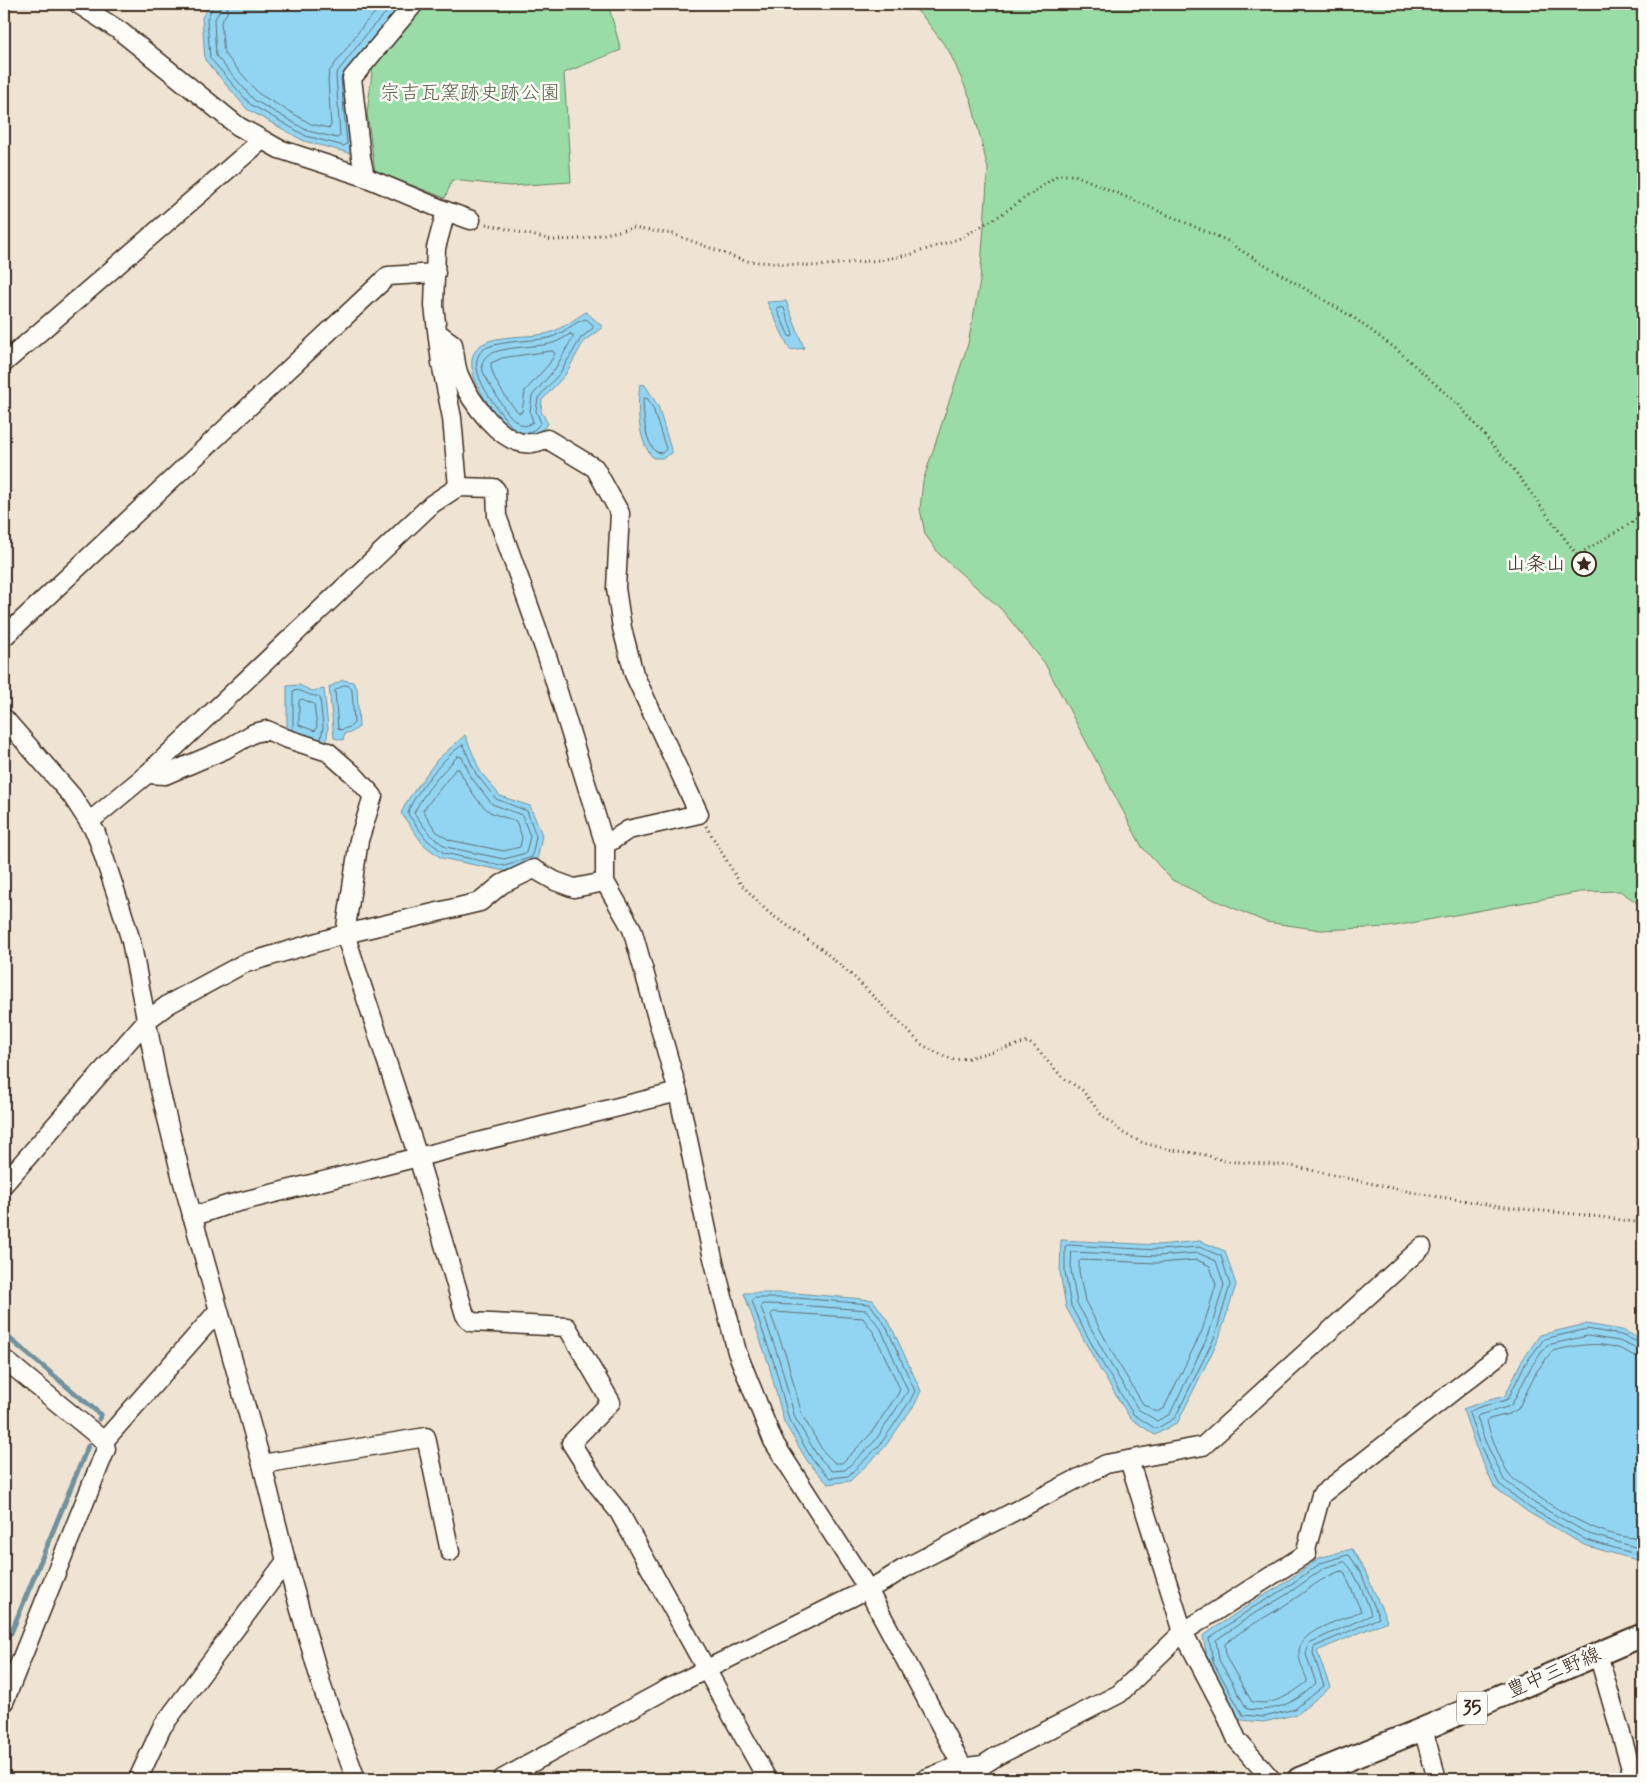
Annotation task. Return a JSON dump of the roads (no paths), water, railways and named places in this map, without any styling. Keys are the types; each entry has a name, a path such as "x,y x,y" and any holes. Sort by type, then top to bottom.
{"main road":[{"name":"豊中三野線","path":"1299,1779 1423,1729 1643,1634"}],"street":[{"path":"78,4 120,31 238,126 262,140 279,149 365,177 471,220"},
{"path":"365,177 352,78 414,4"},
{"path":"4,363 262,140"},
{"path":"446,211 436,248 434,306 441,363 452,418 458,487"},
{"path":"4,637 388,276 436,273"},
{"path":"438,333 453,344 459,374 481,413 498,430 512,440 531,444 547,439 595,468 620,513 616,588 622,628 634,674 699,814 628,830 605,845"},
{"path":"89,822 147,774 432,504 458,487 494,488 496,490 497,516 548,659 605,845 605,882 632,929 678,1092 712,1254 737,1352 773,1442 868,1589 966,1773"},
{"path":"4,718 72,796 96,833 131,941 170,1137 262,1464 286,1561 323,1690 356,1779"},
{"path":"147,774 165,776 226,749 254,734 267,730 284,738 328,752 353,774 373,796 359,840 345,934 418,1157 465,1315 471,1322 567,1327 611,1402 571,1443 619,1512 767,1779"},
{"path":"4,1184 146,1020 169,1004 243,964 345,934 480,902 502,884 534,869 555,881 574,888 605,882"},
{"path":"192,1217 227,1206 678,1092"},
{"path":"502,1779 670,1688 868,1589 1106,1464 1203,1446 1422,1247"},
{"path":"104,1441 218,1311"},
{"path":"925,1779 950,1769 966,1773 1118,1694 1183,1632 1307,1553 1306,1550 1321,1495 1499,1355"},
{"path":"4,1359 104,1441 106,1449 4,1702"},
{"path":"262,1464 426,1437 450,1552"},
{"path":"1129,1460 1183,1632 1225,1712 1237,1740 1271,1779"},
{"path":"138,1779 162,1727 286,1561"},
{"path":"1598,1654 1634,1779"},
{"path":"1423,1729 1437,1779"}],"water":[{"path":"211,4 410,4 357,63 353,154 304,141 247,109 205,60 202,17"},
{"path":"786,301 804,348 790,350 767,302"},
{"path":"586,312 603,327 584,341 565,375 542,400 541,411 548,424 536,435 511,433 496,415 480,390 474,377 472,365 474,354 481,345 495,339 549,333"},
{"path":"640,384 645,385 658,406 672,453 663,458 653,458 641,433 639,423"},
{"path":"343,680 353,682 357,688 359,727 352,732 345,733 343,740 334,738 329,687"},
{"path":"299,685 312,691 324,689 328,727 326,747 287,733 287,686"},
{"path":"465,735 480,771 500,796 530,806 542,835 537,861 505,871 441,858 423,844 401,813 409,798 437,760"},
{"path":"1061,1240 1158,1245 1200,1241 1225,1251 1236,1285 1219,1338 1178,1422 1155,1435 1130,1418 1101,1371 1066,1307 1060,1272"},
{"path":"744,1293 796,1293 873,1300 890,1324 921,1391 915,1404 884,1448 850,1481 828,1484 808,1462 784,1422 769,1365"},
{"path":"1586,1324 1622,1330 1643,1340 1643,1552 1640,1561 1584,1545 1528,1512 1494,1487 1475,1445 1463,1409 1505,1396 1521,1362 1540,1335"},
{"path":"1352,1549 1365,1571 1387,1621 1317,1651 1330,1687 1298,1714 1264,1722 1240,1720 1208,1663 1203,1636 1319,1558"}],"waterway":[{"path":"4,1334 101,1415 99,1419"},
{"path":"11,1633 88,1446"},
{"path":"4,1652 6,1645"}],"place":[{"name":"山条山","path":"1584,564"}],"park label":[{"name":"宗吉瓦窯跡史跡公園","path":"470,93"}]}
